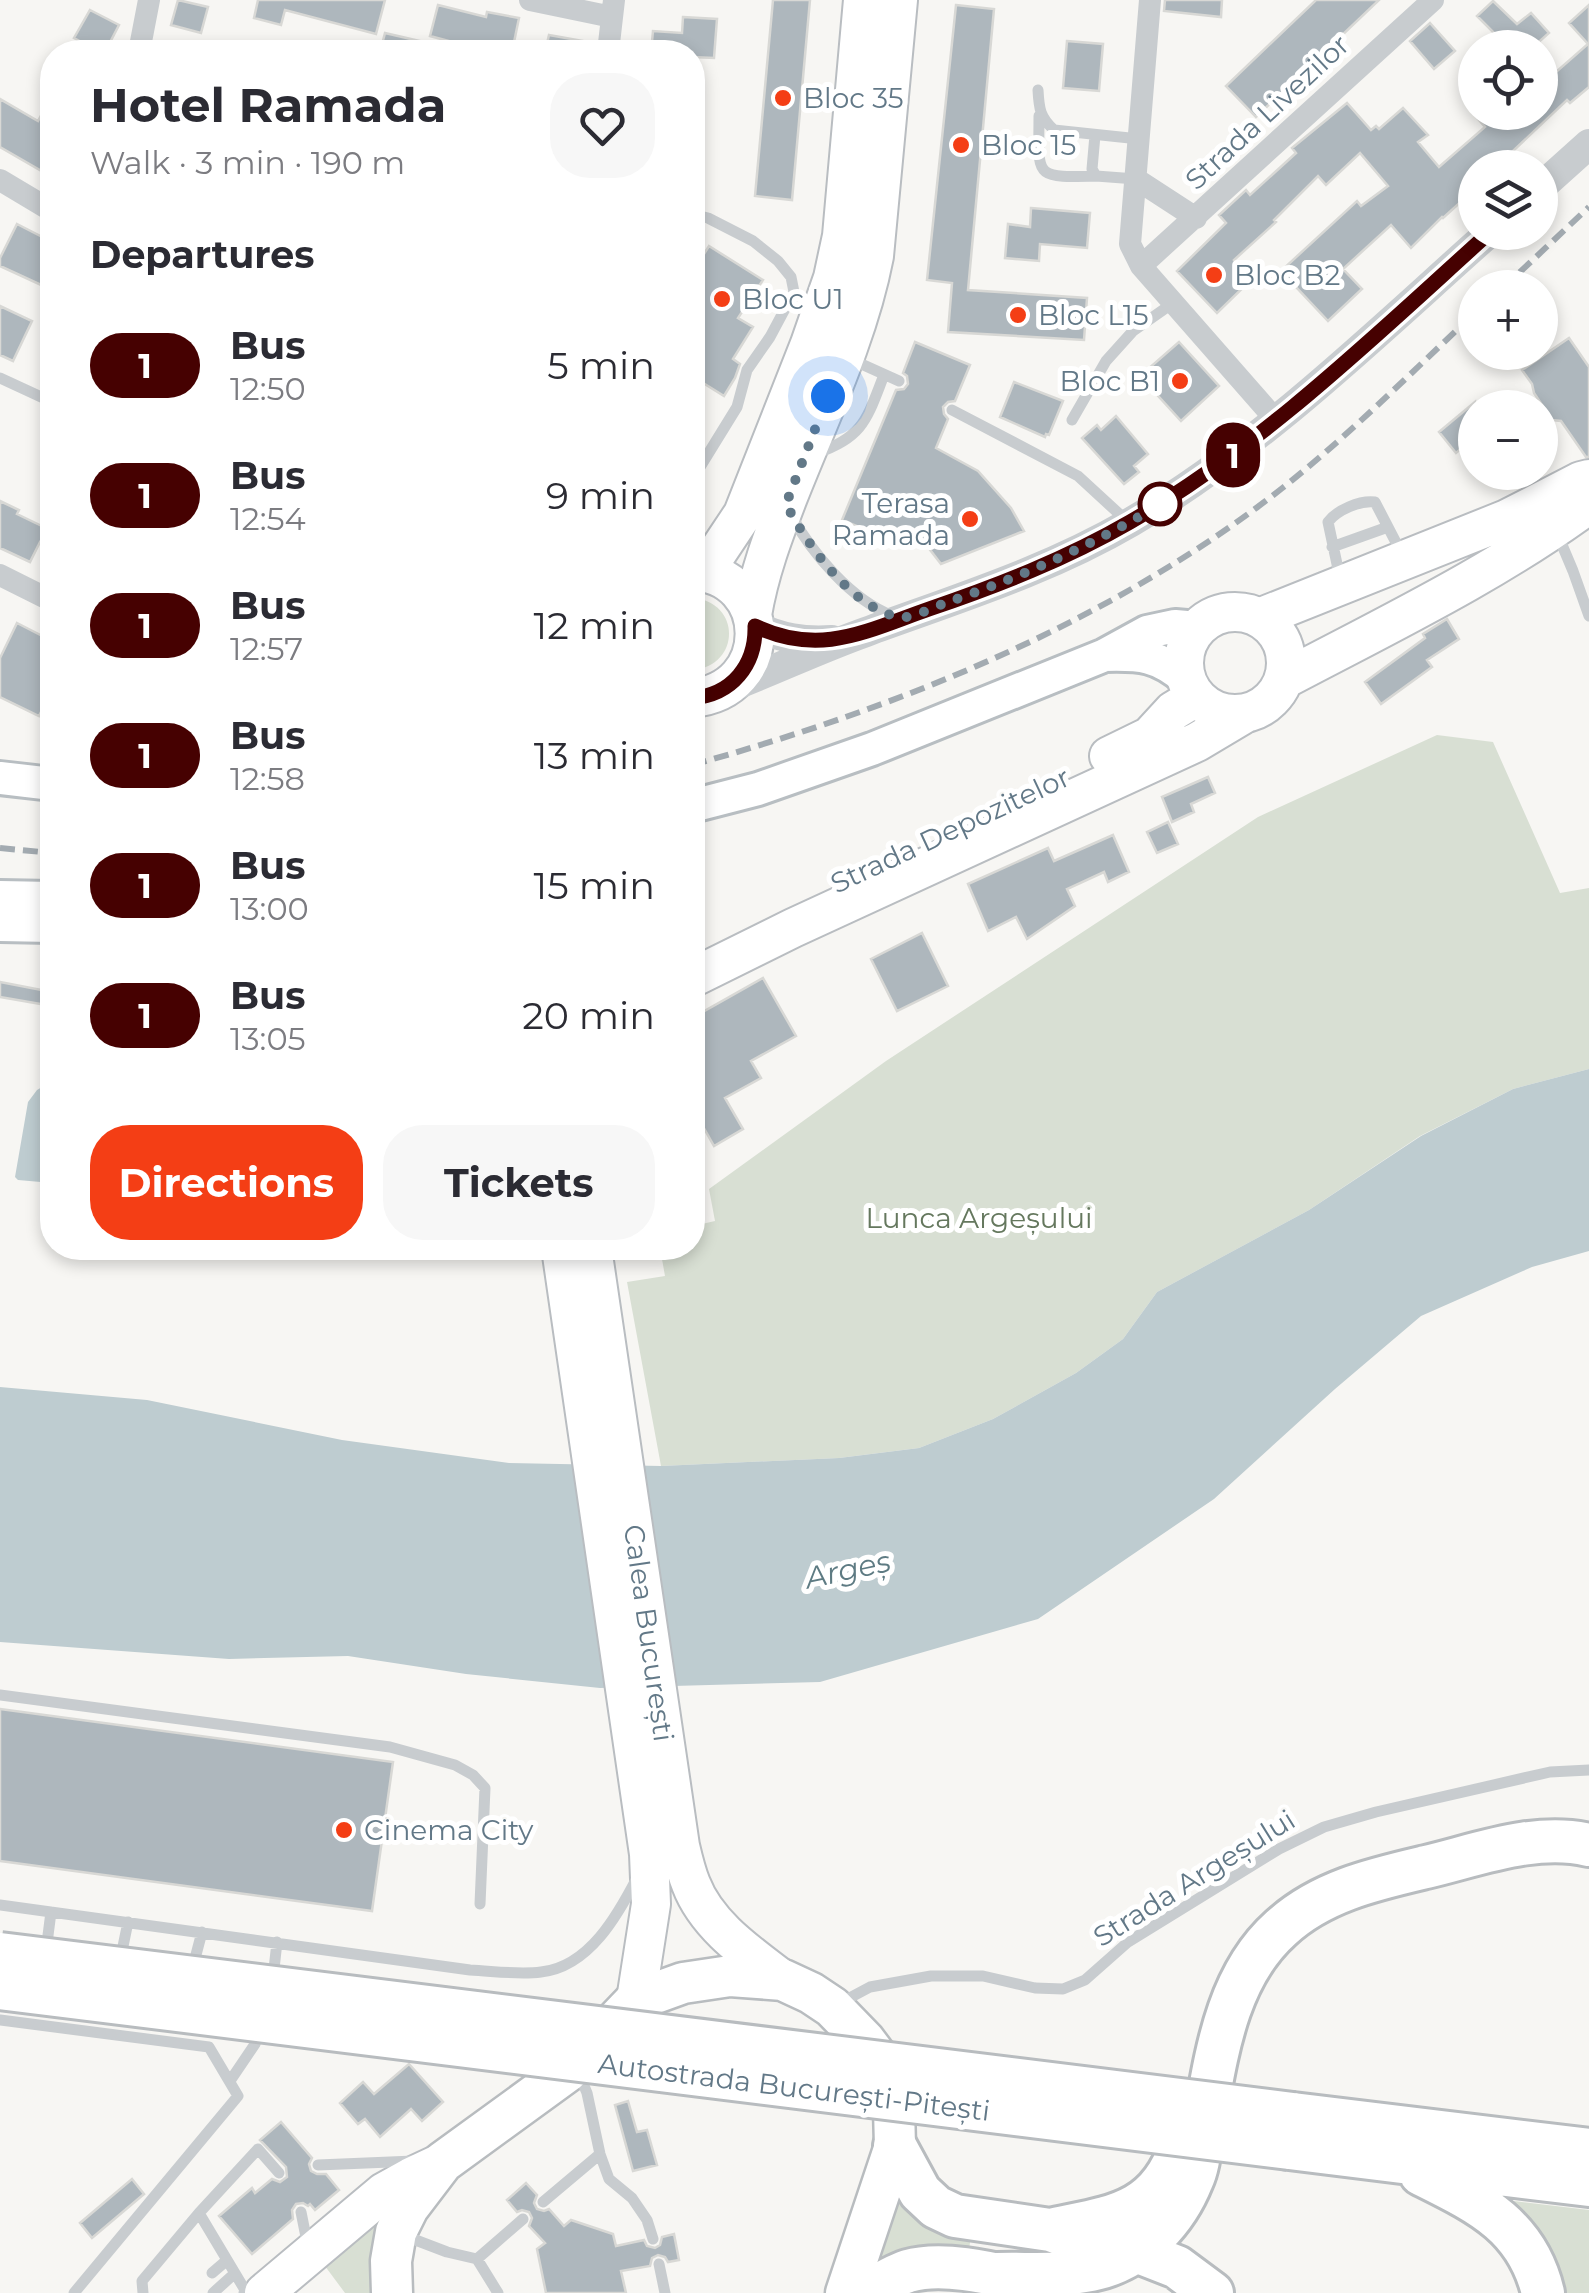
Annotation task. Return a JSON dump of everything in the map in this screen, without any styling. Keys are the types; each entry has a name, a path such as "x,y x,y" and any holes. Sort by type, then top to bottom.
{"highway":[{"path":"1050,2230 1128,2212 1162,2183 1174,2165 1182,2140 1204,2034 1221,1984 1245,1940 1283,1902 1320,1881 1364,1864 1520,1827 1564,1820 1589,1821"},
{"path":"1221,2293 1205,2267 1195,2235 1193,2179 1224,2025 1242,1978 1258,1953 1280,1928 1310,1906 1361,1883 1533,1843 1561,1841 1589,1846"},
{"name":"Autostrada București-Pitești","path":"0,1954 1291,2131 1394,2161 1589,2184"},
{"path":"392,2293 391,2261 396,2232 408,2208 444,2162 568,2071 636,2000 683,1983 730,1976 784,1980 811,1993 832,2007 865,2040 889,2081 895,2146 846,2293"},
{"name":"Autostrada București-Pitești","path":"21,1988 1291,2131 1483,2137 1589,2150"},
{"path":"1483,2137 1589,2118"},
{"path":"895,2146 920,2192 936,2207 956,2216 1050,2230 1136,2251 1177,2267 1212,2293"},
{"path":"1394,2161 1498,2218 1526,2250 1543,2293"},
{"path":"866,2293 892,2278 927,2267 997,2274 1076,2272 1103,2267 1136,2251 1161,2230 1193,2179"},
{"path":"997,2274 1080,2293"}],"main road":[{"path":"705,563 717,553 743,514 803,362 812,286 842,236 863,0"},
{"path":"708,694 742,674 748,663 755,639 761,568 868,285 898,0"},
{"path":"1258,618 1507,520 1589,479"},
{"path":"1105,655 1155,658 1169,664 1206,706 1218,712 1244,714 1268,702 1284,680 1476,578 1555,530 1589,504"},
{"path":"705,573 734,586 754,621"},
{"path":"1191,688 1184,665 1190,639 1212,618 1227,613 1243,613 1270,626 1285,651 1284,680"},
{"path":"705,803 812,771 1105,655 1158,628 1198,628"},
{"name":"Strada Depozitelor","path":"705,941 764,917 1150,736 1191,688"},
{"name":"Strada Depozitelor","path":"705,972 1196,742 1244,714"},
{"path":"0,778 40,783"},
{"path":"0,897 40,898"},
{"path":"0,925 40,926"},
{"name":"Calea București","path":"573,1260 660,1811 680,1846 691,1886 704,1909 742,1948 784,1980"},
{"name":"Calea București","path":"636,2000 651,1904 650,1854 660,1811"},
{"path":"249,2284 304,2259 384,2192 444,2162"}],"street":[{"path":"141,40 149,0"},
{"path":"530,0 613,9 609,40"},
{"path":"1150,0 1130,244 1141,266 1276,420"},
{"name":"Strada Livezilor","path":"1141,266 1433,0"},
{"path":"1558,172 1589,144"},
{"path":"1136,178 1196,218"},
{"path":"0,180 40,204"},
{"path":"708,694 1014,579 1129,523 1192,484 1276,420 1470,250"},
{"path":"0,575 40,595"},
{"path":"754,621 792,640 810,642 860,634"}],"lane":[{"path":"1038,90 1039,162 1044,172 1054,178 1136,178"},
{"path":"1039,113 1054,130 1139,138"},
{"path":"1095,135 1092,169 1096,176"},
{"path":"705,217 753,242 791,277 812,286 748,370 738,407 705,459"},
{"path":"1072,420 1106,360 1133,332 1174,302"},
{"path":"844,356 900,381"},
{"path":"804,457 853,436 868,414 884,375"},
{"path":"0,378 40,396"},
{"path":"952,410 1078,476 1129,523"},
{"path":"1341,585 1328,522 1334,514 1375,502 1405,560"},
{"path":"786,504 808,542 845,583 876,609 902,618"},
{"path":"1332,547 1388,526"},
{"path":"1555,530 1589,616"},
{"path":"0,1695 390,1747 455,1765 473,1774 485,1788 480,1904"},
{"name":"Strada Argeșului","path":"832,2007 870,1987 931,1976 983,1976 1035,1988 1063,1989 1084,1980 1128,1942 1279,1849 1324,1827 1550,1772 1589,1770"},
{"path":"0,1905 470,1970 544,1972 562,1968 592,1945 614,1918 650,1854"},
{"path":"44,1968 52,1912"},
{"path":"117,1978 128,1922"},
{"path":"187,1987 202,1932"},
{"path":"230,2081 254,2044 269,2006 277,1942"},
{"path":"21,1988 36,2025"},
{"path":"105,2034 113,1996"},
{"path":"172,2042 182,2005"},
{"path":"0,2020 209,2047 238,2096 74,2293"},
{"path":"568,2071 582,2081 587,2093 608,2178 632,2198 647,2220 652,2238"},
{"path":"131,2293 142,2287 199,2213 258,2149 279,2173"},
{"path":"542,2202 600,2154"},
{"path":"318,2165 396,2160 444,2162"},
{"path":"300,2212 306,2237 304,2259"},
{"path":"199,2213 226,2261 249,2284"},
{"path":"477,2259 523,2219"},
{"path":"396,2232 446,2252 477,2259 498,2293"},
{"path":"212,2273 226,2261"},
{"path":"659,2264 666,2293"},
{"path":"213,2293 249,2284"},
{"path":"244,2293 249,2284"}],"green space":[{"path":"705,601 720,610 729,634 727,646 705,667"},
{"name":"Lunca Argeșului","path":"1437,735 1493,742 1560,893 1589,888 1589,1069 1513,1089 1420,1136 1309,1210 1157,1292 1123,1339 1076,1373 993,1419 919,1448 839,1458 661,1466 627,1282 665,1276 662,1260 705,1260 705,1223 715,1221 709,1189 886,1061 1258,817"},
{"path":"902,2194 971,2235 969,2250 875,2264"},
{"path":"1481,2197 1589,2210 1589,2293 1550,2293"},
{"path":"391,2198 374,2293 345,2293 319,2258"}],"water":[{"name":"Argeș","path":"1589,1069 1589,1251 1532,1267 1421,1316 1214,1499 1038,1619 820,1682 600,1688 348,1656 229,1659 0,1642 0,1387 147,1400 342,1440 509,1463 661,1466 839,1458 919,1448 993,1419 1076,1373 1123,1339 1157,1292 1309,1210 1421,1136 1513,1089"},
{"path":"40,1088 40,1182 15,1177 28,1102"}],"building":[{"path":"178,0 208,7 201,33 171,25"},
{"path":"258,0 385,0 376,34 285,10 281,25 254,18"},
{"name":"Bloc 35","path":"773,0 810,0 792,200 755,196"},
{"path":"1165,0 1222,0 1221,17 1164,11"},
{"path":"1316,0 1379,0 1256,117 1226,86"},
{"path":"1493,1 1517,24 1531,13 1546,30 1491,30 1477,16"},
{"path":"438,5 486,17 487,12 519,18 514,40 445,40 430,36"},
{"name":"Bloc 15","path":"956,5 994,9 968,290 1087,298 1084,340 948,332 952,283 927,280"},
{"path":"1589,5 1589,87 1558,108 1558,70 1588,44 1569,23"},
{"path":"90,10 119,25 111,40 74,38"},
{"path":"683,17 717,19 714,58 705,58 705,40 652,40 653,31 682,33"},
{"path":"1430,23 1455,51 1434,69 1410,41"},
{"path":"385,33 415,40 383,40"},
{"path":"549,35 577,40 548,40"},
{"path":"1067,41 1103,44 1099,91 1063,88"},
{"path":"0,99 38,121 40,117 40,170 0,147"},
{"path":"1347,103 1371,130 1376,126 1379,129 1403,108 1428,135 1418,142 1439,167 1458,150 1458,204 1411,248 1391,225 1343,269 1362,289 1328,321 1281,271 1357,201 1361,206 1388,186 1360,153 1326,185 1318,176 1234,260 1252,279 1217,313 1177,271 1226,223 1219,215 1246,190 1250,195 1296,153 1292,148"},
{"path":"1482,130 1535,130 1514,150 1459,150"},
{"path":"1031,208 1090,213 1087,248 1040,244 1039,261 1005,258 1008,224 1030,227"},
{"path":"17,224 40,236 40,284 0,266 0,258"},
{"name":"Bloc U1","path":"709,246 763,280 738,318 753,327 733,359 740,364 724,396 705,384 705,252"},
{"path":"0,306 32,321 13,361 0,355"},
{"path":"1569,338 1589,367 1589,457 1558,421 1558,390 1533,390 1522,370 1558,370 1558,345"},
{"path":"915,342 970,365 955,401 943,407 948,419 936,448 978,471 1011,508 1024,531 941,564 927,546 903,529 897,543 842,520 896,390 908,384 903,373"},
{"name":"Bloc B1","path":"1179,342 1219,386 1181,421 1140,376"},
{"path":"1014,382 1063,401 1049,435 1045,437 1000,417"},
{"path":"1116,416 1148,454 1134,466 1139,472 1124,484 1082,438 1097,425 1101,430"},
{"path":"1458,416 1458,451 1456,453 1439,432"},
{"path":"0,501 40,525 40,542 30,562 0,548"},
{"path":"1447,619 1459,639 1427,660 1432,667 1381,704 1365,682"},
{"path":"17,623 40,635 39,716 0,697 0,658"},
{"path":"1208,777 1215,793 1191,804 1194,812 1172,822 1162,797"},
{"path":"1168,822 1178,844 1157,853 1147,832"},
{"path":"1113,835 1129,872 1108,882 1104,872 1067,889 1075,906 1027,939 1016,917 988,931 968,884 1048,848 1054,861"},
{"path":"922,933 948,986 897,1011 871,959"},
{"path":"763,978 796,1036 751,1061 761,1078 725,1098 743,1129 714,1146 705,1130 705,1011"},
{"path":"0,982 40,990 40,1004 0,997"},
{"path":"0,1709 393,1762 372,1911 0,1861"},
{"path":"409,2064 443,2102 422,2121 411,2109 380,2137 365,2119 358,2124 340,2103 363,2082 374,2094"},
{"path":"628,2101 637,2132 647,2130 657,2165 633,2171 615,2105"},
{"path":"281,2122 312,2158 311,2171 326,2174 339,2190 315,2210 310,2204 296,2204 293,2219 252,2254 219,2216 252,2188 255,2193 272,2179 280,2182 287,2177 286,2167 260,2140"},
{"path":"132,2179 144,2194 92,2238 80,2223"},
{"path":"526,2183 537,2195 537,2209 549,2209 564,2226 571,2220 613,2234 616,2246 644,2240 647,2246 655,2248 662,2237 674,2234 679,2260 668,2262 658,2255 652,2258 650,2266 621,2271 626,2293 546,2293 537,2249 545,2243 529,2226 529,2212 517,2212 507,2200"}],"railway":[{"path":"1522,270 1589,207"},
{"path":"705,761 911,693 1051,632 1119,596 1185,557 1278,491 1458,329"},
{"path":"0,848 40,852"}],"bus line":[{"name":"1","path":"705,696 722,690 742,674 753,651 755,626 770,634 810,642 860,634 1014,579 1129,523 1192,484 1254,438 1470,250"}],"place":[{"name":"Bloc 35","path":"783,98"},
{"name":"Bloc 15","path":"961,145"},
{"name":"Bloc B2","path":"1214,275"},
{"name":"Bloc U1","path":"722,299"},
{"name":"Bloc L15","path":"1018,315"},
{"name":"Bloc B1","path":"1180,381"},
{"name":"Terasa Ramada","path":"970,519"},
{"name":"Cinema City","path":"344,1830"}],"route":[{"path":"828,396 786,504 818,556 856,594 876,609 902,618 1014,579 1069,555 1164,502 1160,504"}]}
